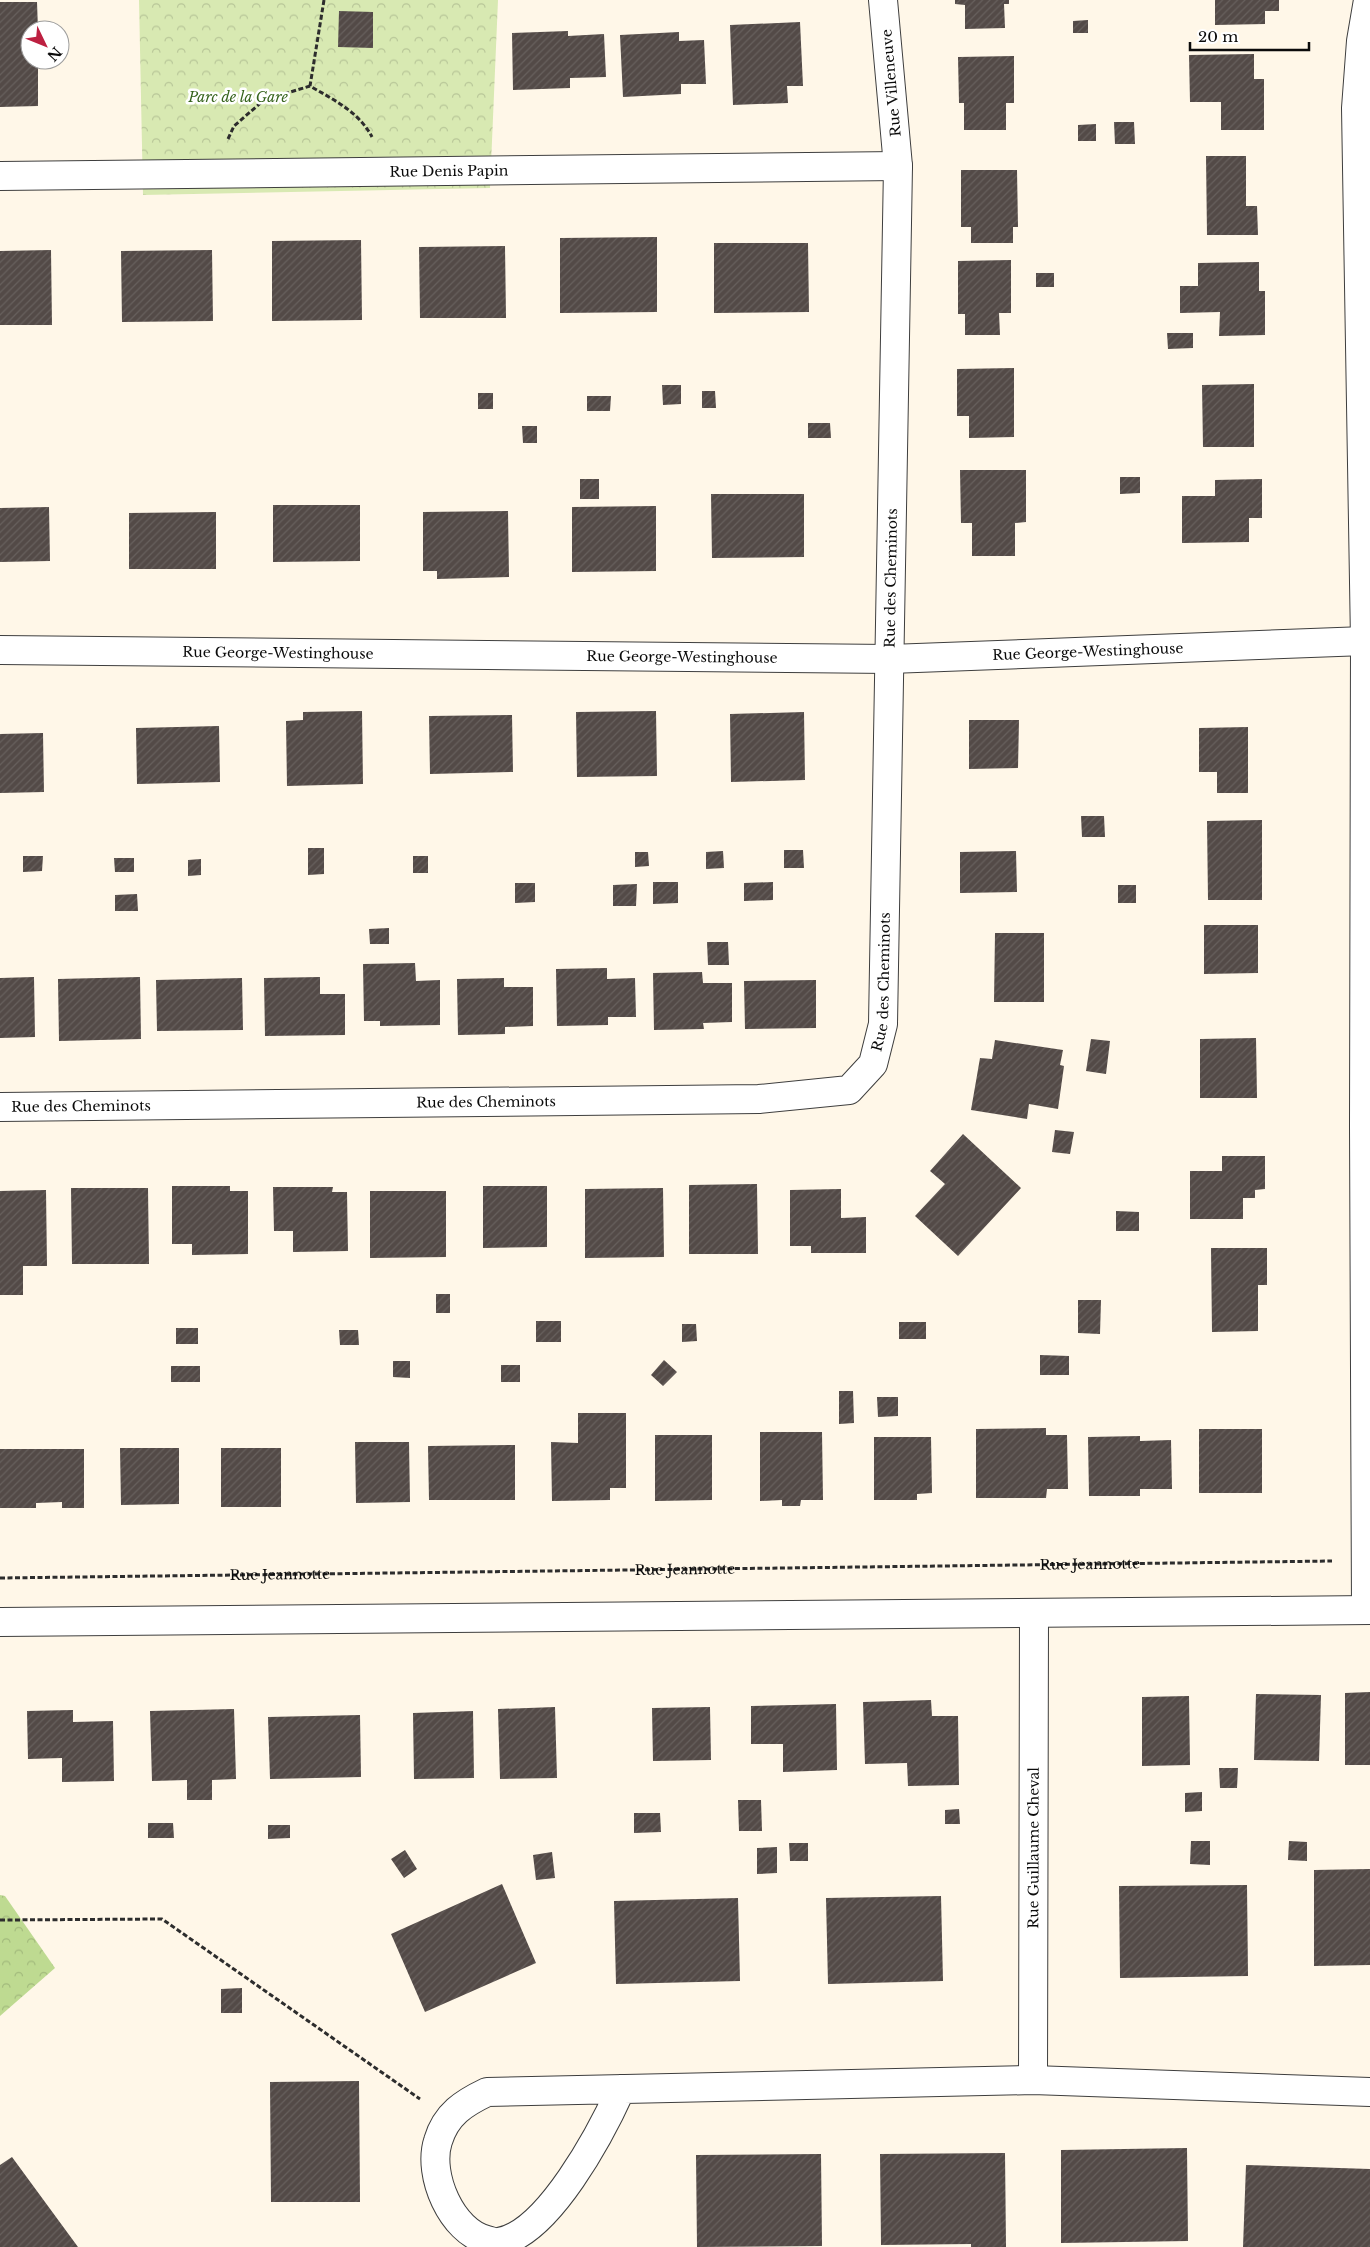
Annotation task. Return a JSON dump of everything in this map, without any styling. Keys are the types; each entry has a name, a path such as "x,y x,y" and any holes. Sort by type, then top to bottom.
{"street":[{"name":"Rue Villeneuve","path":"884,0 898,166"},
{"path":"0,1622 1368,1610 1366,1562 1365,641 1356,108 1361,41 1368,0"},
{"name":"Rue Denis Papin","path":"0,176 898,166"},
{"name":"Rue des Cheminots","path":"0,1107 759,1099 849,1090 873,1064 883,1024 898,166"},
{"name":"Rue George-Westinghouse","path":"0,650 890,658 1365,641"},
{"name":"Rue Guillaume Cheval","path":"1033,2080 1034,1614"},
{"path":"621,2089 606,2123 557,2198 535,2223 514,2237 497,2243 476,2238 456,2219 443,2196 435,2161 438,2141 449,2118 464,2103 487,2092 621,2089 1033,2080 1370,2092"}],"path":[{"path":"310,86 324,0"},
{"path":"212,174 234,126 264,100 310,86 347,108 368,129 389,171"},
{"name":"Rue Jeannotte","path":"0,1578 1366,1562"},
{"path":"0,1920 162,1919 449,2118"}],"green space":[{"name":"Parc de la Gare","path":"139,0 498,0 490,188 143,195"},
{"path":"0,1895 5,1896 55,1968 0,2016"}],"building":[{"path":"955,0 1009,0 1009,4 1004,4 1005,28 965,29 965,5 955,4"},
{"path":"1215,0 1279,0 1279,11 1265,11 1265,24 1215,25"},
{"path":"0,2 37,2 38,20 20,20 20,70 38,70 38,106 0,107"},
{"path":"339,11 373,12 373,48 338,47"},
{"path":"1088,20 1088,33 1073,33 1073,21"},
{"path":"800,22 803,86 787,86 788,103 733,105 730,25"},
{"path":"568,31 568,36 604,34 606,77 570,78 570,88 513,90 512,33"},
{"path":"679,32 679,41 704,40 706,84 681,84 681,94 623,97 620,35"},
{"path":"1254,54 1254,79 1264,79 1264,130 1221,130 1221,102 1190,102 1189,55"},
{"path":"1014,56 1014,103 1006,103 1006,130 964,130 964,103 959,103 958,57"},
{"path":"1114,122 1134,122 1135,144 1115,144"},
{"path":"1096,124 1096,141 1078,141 1078,125"},
{"path":"1206,156 1246,156 1246,206 1257,206 1258,235 1207,235"},
{"path":"961,170 1017,170 1018,227 1013,227 1013,243 971,243 971,227 961,227"},
{"path":"657,237 657,312 560,313 560,238"},
{"path":"361,240 362,320 272,321 272,241"},
{"path":"714,243 808,243 809,312 714,313"},
{"path":"505,246 506,318 420,318 419,247"},
{"path":"51,250 52,325 0,325 0,251"},
{"path":"212,250 213,321 122,322 121,251"},
{"path":"1011,260 1011,313 999,313 1000,335 965,335 965,314 958,314 958,261"},
{"path":"1259,262 1259,291 1265,291 1265,335 1219,336 1220,312 1180,313 1180,286 1198,286 1198,263"},
{"path":"1036,273 1054,273 1054,287 1036,287"},
{"path":"1167,333 1193,333 1193,348 1168,349"},
{"path":"1014,368 1014,437 969,438 969,416 957,416 957,369"},
{"path":"1254,384 1254,447 1203,447 1202,385"},
{"path":"662,385 681,385 681,404 663,405"},
{"path":"702,391 715,391 716,408 702,408"},
{"path":"478,393 493,393 493,409 478,409"},
{"path":"587,396 611,396 610,411 587,411"},
{"path":"808,423 830,423 831,438 808,438"},
{"path":"522,426 537,426 537,443 523,443"},
{"path":"960,470 1026,470 1026,522 1015,523 1015,556 972,556 972,523 961,523"},
{"path":"1120,477 1140,477 1140,493 1120,494"},
{"path":"580,479 599,479 599,499 580,499"},
{"path":"1262,479 1262,518 1249,518 1249,542 1182,543 1182,496 1215,496 1215,480"},
{"path":"711,494 804,494 804,557 712,558"},
{"path":"273,505 360,505 360,561 273,562"},
{"path":"656,506 656,571 572,572 572,507"},
{"path":"49,507 50,561 0,562 0,508"},
{"path":"508,511 509,577 437,579 437,571 423,571 423,512"},
{"path":"216,512 216,569 129,569 129,513"},
{"path":"362,711 363,784 287,786 286,721 303,720 303,712"},
{"path":"656,711 657,776 577,777 576,712"},
{"path":"804,712 805,780 731,782 730,714"},
{"path":"512,715 513,772 430,774 429,716"},
{"path":"969,720 1019,720 1018,768 969,769"},
{"path":"219,726 220,782 137,784 136,728"},
{"path":"1248,727 1248,793 1217,793 1217,772 1199,772 1199,728"},
{"path":"43,733 44,792 0,793 0,734"},
{"path":"1081,816 1104,816 1105,837 1082,837"},
{"path":"1262,820 1262,900 1208,900 1207,821"},
{"path":"308,848 324,848 324,874 308,875"},
{"path":"784,850 803,850 804,868 784,868"},
{"path":"723,851 724,868 706,869 706,852"},
{"path":"1016,851 1017,892 960,893 960,852"},
{"path":"635,852 648,852 649,866 635,867"},
{"path":"23,856 43,856 42,871 23,872"},
{"path":"413,856 428,856 428,873 413,873"},
{"path":"114,858 134,858 134,872 115,872"},
{"path":"201,859 201,875 188,876 188,860"},
{"path":"653,882 678,882 678,903 653,904"},
{"path":"773,882 773,900 744,901 744,883"},
{"path":"515,883 535,883 535,902 515,903"},
{"path":"637,884 636,906 613,906 613,885"},
{"path":"1118,885 1136,885 1136,903 1118,903"},
{"path":"137,894 138,911 115,911 115,895"},
{"path":"1204,925 1258,925 1258,973 1204,974"},
{"path":"389,928 389,944 370,944 369,929"},
{"path":"995,933 1044,933 1044,1002 994,1002"},
{"path":"707,942 728,942 729,965 708,965"},
{"path":"415,963 416,981 440,980 440,1025 380,1026 380,1021 364,1021 363,964"},
{"path":"607,968 607,979 635,978 636,1017 608,1017 608,1025 557,1026 556,969"},
{"path":"702,972 703,983 732,983 732,1022 703,1023 704,1029 654,1030 653,973"},
{"path":"34,977 35,1037 0,1038 0,978"},
{"path":"140,977 141,1039 59,1041 58,979"},
{"path":"320,977 320,994 345,994 345,1035 265,1036 264,978"},
{"path":"242,978 243,1030 157,1031 156,980"},
{"path":"504,978 504,987 533,987 533,1026 505,1027 505,1034 458,1035 457,979"},
{"path":"816,980 816,1028 745,1029 744,981"},
{"path":"1256,1038 1257,1098 1200,1098 1200,1039"},
{"path":"1091,1039 1110,1041 1106,1074 1086,1071"},
{"path":"995,1040 1063,1050 1060,1065 1064,1066 1058,1109 1029,1104 1027,1119 971,1110 980,1058 992,1059"},
{"path":"1055,1130 1074,1132 1070,1154 1052,1152"},
{"path":"963,1134 1021,1188 958,1256 915,1216 945,1184 930,1171"},
{"path":"1222,1156 1265,1156 1265,1189 1255,1190 1255,1198 1243,1198 1243,1219 1190,1219 1190,1171 1222,1171"},
{"path":"757,1184 758,1254 689,1254 689,1185"},
{"path":"172,1186 230,1186 230,1191 248,1191 248,1254 192,1255 192,1244 172,1244"},
{"path":"483,1186 547,1186 547,1247 483,1248"},
{"path":"273,1187 333,1187 332,1192 347,1192 348,1251 293,1252 293,1231 274,1231"},
{"path":"71,1188 148,1188 149,1264 72,1264"},
{"path":"663,1188 664,1257 585,1258 585,1189"},
{"path":"841,1189 841,1218 866,1217 866,1253 811,1253 811,1246 790,1246 790,1190"},
{"path":"46,1190 47,1266 23,1266 23,1295 0,1295 0,1191"},
{"path":"370,1191 446,1191 446,1257 370,1258"},
{"path":"1116,1211 1139,1212 1139,1231 1116,1231"},
{"path":"1211,1248 1267,1248 1267,1285 1258,1285 1258,1331 1212,1332"},
{"path":"436,1294 450,1294 450,1313 436,1313"},
{"path":"1078,1300 1101,1300 1100,1334 1078,1333"},
{"path":"536,1321 561,1321 561,1342 536,1342"},
{"path":"899,1322 926,1322 926,1339 899,1339"},
{"path":"682,1324 696,1324 697,1341 682,1342"},
{"path":"176,1328 198,1328 198,1344 176,1344"},
{"path":"339,1330 358,1330 359,1345 340,1345"},
{"path":"1040,1355 1069,1356 1069,1375 1040,1375"},
{"path":"664,1360 677,1372 663,1386 651,1375"},
{"path":"393,1361 410,1361 410,1378 393,1377"},
{"path":"501,1365 520,1365 520,1382 501,1382"},
{"path":"171,1366 200,1366 200,1382 171,1382"},
{"path":"839,1391 853,1391 854,1423 839,1424"},
{"path":"877,1397 898,1397 898,1416 878,1417"},
{"path":"578,1413 626,1413 626,1488 610,1488 610,1500 552,1501 551,1442 578,1443"},
{"path":"1046,1428 1046,1435 1067,1435 1068,1489 1047,1489 1046,1498 976,1498 976,1429"},
{"path":"1199,1429 1262,1429 1262,1493 1199,1493"},
{"path":"760,1432 822,1432 823,1500 801,1500 800,1506 782,1506 782,1500 760,1501"},
{"path":"655,1435 712,1435 712,1500 655,1501"},
{"path":"1140,1436 1140,1441 1171,1440 1172,1489 1140,1489 1140,1496 1089,1496 1088,1437"},
{"path":"874,1437 931,1437 932,1493 917,1494 917,1500 874,1500"},
{"path":"355,1442 409,1442 410,1502 356,1503"},
{"path":"515,1445 515,1500 429,1500 428,1446"},
{"path":"120,1448 179,1448 179,1504 121,1505"},
{"path":"221,1448 281,1448 281,1507 221,1507"},
{"path":"0,1449 84,1449 84,1508 62,1508 62,1502 36,1503 36,1508 0,1508"},
{"path":"1370,1692 1370,1765 1345,1765 1345,1693"},
{"path":"1256,1694 1321,1695 1319,1761 1254,1760"},
{"path":"1189,1696 1190,1765 1142,1766 1142,1697"},
{"path":"931,1700 932,1716 958,1716 959,1785 908,1786 907,1763 865,1764 863,1702"},
{"path":"836,1704 837,1770 783,1772 783,1744 751,1744 751,1706"},
{"path":"555,1707 557,1778 500,1779 498,1709"},
{"path":"710,1707 711,1760 653,1761 652,1708"},
{"path":"234,1709 236,1779 212,1780 212,1800 187,1800 187,1780 152,1781 150,1711"},
{"path":"73,1710 73,1722 113,1721 114,1781 62,1782 62,1758 28,1759 27,1711"},
{"path":"473,1711 474,1778 414,1779 413,1713"},
{"path":"360,1715 361,1777 270,1779 268,1717"},
{"path":"1219,1768 1238,1768 1237,1788 1220,1788"},
{"path":"1202,1792 1202,1811 1185,1812 1185,1793"},
{"path":"738,1800 761,1800 762,1831 739,1831"},
{"path":"959,1809 960,1824 945,1824 945,1810"},
{"path":"634,1813 660,1813 661,1832 634,1833"},
{"path":"148,1823 173,1823 174,1838 148,1838"},
{"path":"268,1825 290,1825 290,1838 268,1839"},
{"path":"1191,1841 1210,1841 1210,1865 1190,1864"},
{"path":"1289,1841 1307,1842 1307,1861 1288,1860"},
{"path":"789,1843 808,1843 808,1861 790,1861"},
{"path":"777,1847 777,1873 757,1874 757,1848"},
{"path":"405,1850 417,1869 404,1878 391,1859"},
{"path":"552,1852 555,1878 536,1880 533,1855"},
{"path":"1370,1869 1370,1965 1314,1966 1314,1870"},
{"path":"502,1884 536,1963 425,2012 391,1934"},
{"path":"1247,1885 1248,1976 1120,1978 1119,1886"},
{"path":"941,1896 943,1981 828,1984 826,1898"},
{"path":"738,1898 740,1981 616,1984 614,1901"},
{"path":"242,1988 242,2013 221,2013 221,1989"},
{"path":"359,2081 360,2202 271,2202 270,2082"},
{"path":"1187,2148 1188,2241 1061,2243 1061,2150"},
{"path":"1005,2153 1006,2247 971,2247 971,2244 881,2245 880,2154"},
{"path":"821,2154 822,2246 697,2247 696,2155"},
{"path":"12,2157 78,2247 0,2247 0,2165"},
{"path":"1246,2165 1370,2169 1370,2247 1243,2247"}]}
